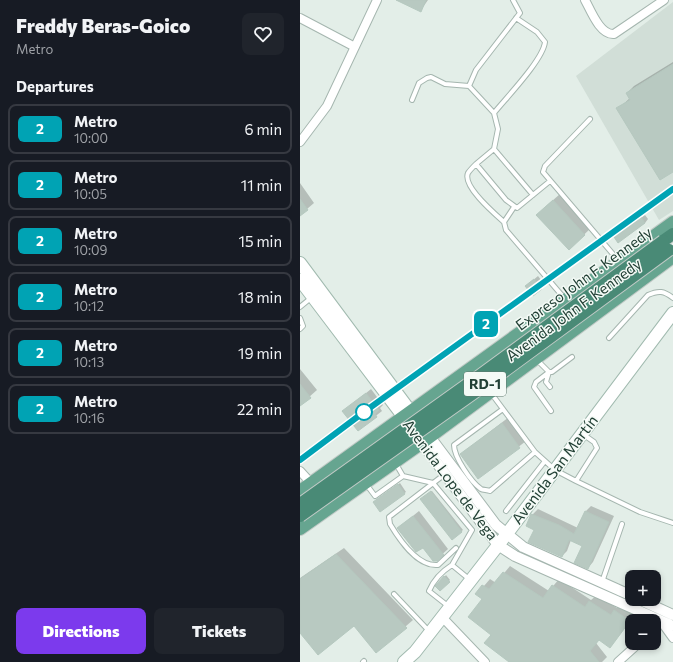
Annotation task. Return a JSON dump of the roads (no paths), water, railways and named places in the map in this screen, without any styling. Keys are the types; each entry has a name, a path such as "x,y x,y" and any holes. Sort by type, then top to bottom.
{"highway":[{"name":"Expreso John F. Kennedy","path":"300,504 484,372 670,246"},
{"name":"Expreso John F. Kennedy","path":"300,516 496,377 670,246"}],"main road":[{"name":"Avenida John F. Kennedy","path":"300,491 618,260 673,222"},
{"name":"Avenida John F. Kennedy","path":"300,529 426,440 536,359 670,246"},
{"name":"Avenida Lope de Vega","path":"300,263 426,440"},
{"name":"Avenida Lope de Vega","path":"300,280 407,414"},
{"name":"Avenida San Martín","path":"404,662 415,652 446,613 673,313"},
{"path":"484,357 482,364 477,370 439,397 435,404 437,411 442,415 449,415 492,385 499,382 504,382"},
{"path":"328,470 342,467 381,438 389,436 395,440 397,449 393,454 355,483 348,494"}],"street":[{"path":"300,142 327,106 377,0"},
{"path":"585,0 604,31 609,34 614,34 664,0"},
{"path":"300,18 355,47"},
{"name":"Avenida Lope de Vega","path":"426,440 445,474 498,545 515,556 636,614"},
{"name":"Avenida Lope de Vega","path":"426,440 476,491 496,525 506,535 523,547 625,593"},
{"path":"300,471 311,483"},
{"path":"654,606 669,613 661,620"},
{"path":"446,613 485,662"},
{"name":"Avenida Lope de Vega","path":"661,624 673,626"},
{"path":"661,628 673,638"},
{"path":"618,662 631,650"}],"lane":[{"path":"469,86 476,70 520,12 513,0"},
{"path":"494,113 538,58 545,46 545,42 542,37 516,18"},
{"path":"412,100 419,83 431,77 445,84 469,86 494,113 498,130 494,149 468,173 468,181 474,193 504,222 506,230 565,299"},
{"path":"590,119 545,166 543,172 618,260"},
{"path":"494,149 533,195"},
{"path":"476,164 506,200 514,207"},
{"path":"504,222 514,207 517,208 550,181"},
{"path":"609,338 648,295 657,291 662,291 673,298"},
{"path":"300,307 313,297"},
{"path":"300,318 303,326 300,329"},
{"path":"552,411 534,387 536,382 572,357"},
{"path":"536,359 549,372"},
{"path":"549,372 546,382 550,386"},
{"path":"490,393 534,452 555,470 640,512 673,523"},
{"path":"503,409 454,445 454,451 459,463 476,491 490,491 534,452"},
{"path":"576,481 597,448 594,442 582,434"},
{"path":"506,511 545,461"},
{"path":"394,462 403,476 433,483 472,530"},
{"path":"445,474 389,517 390,524 414,555 429,564 438,565 456,548"},
{"path":"365,483 375,496 403,476"},
{"path":"446,613 429,591 433,581 452,565 472,530 482,523"},
{"path":"601,582 622,524"},
{"path":"452,565 471,580"},
{"path":"394,594 430,633"}],"metro line":[{"name":"2","path":"300,460 364,412 673,189"}]}
